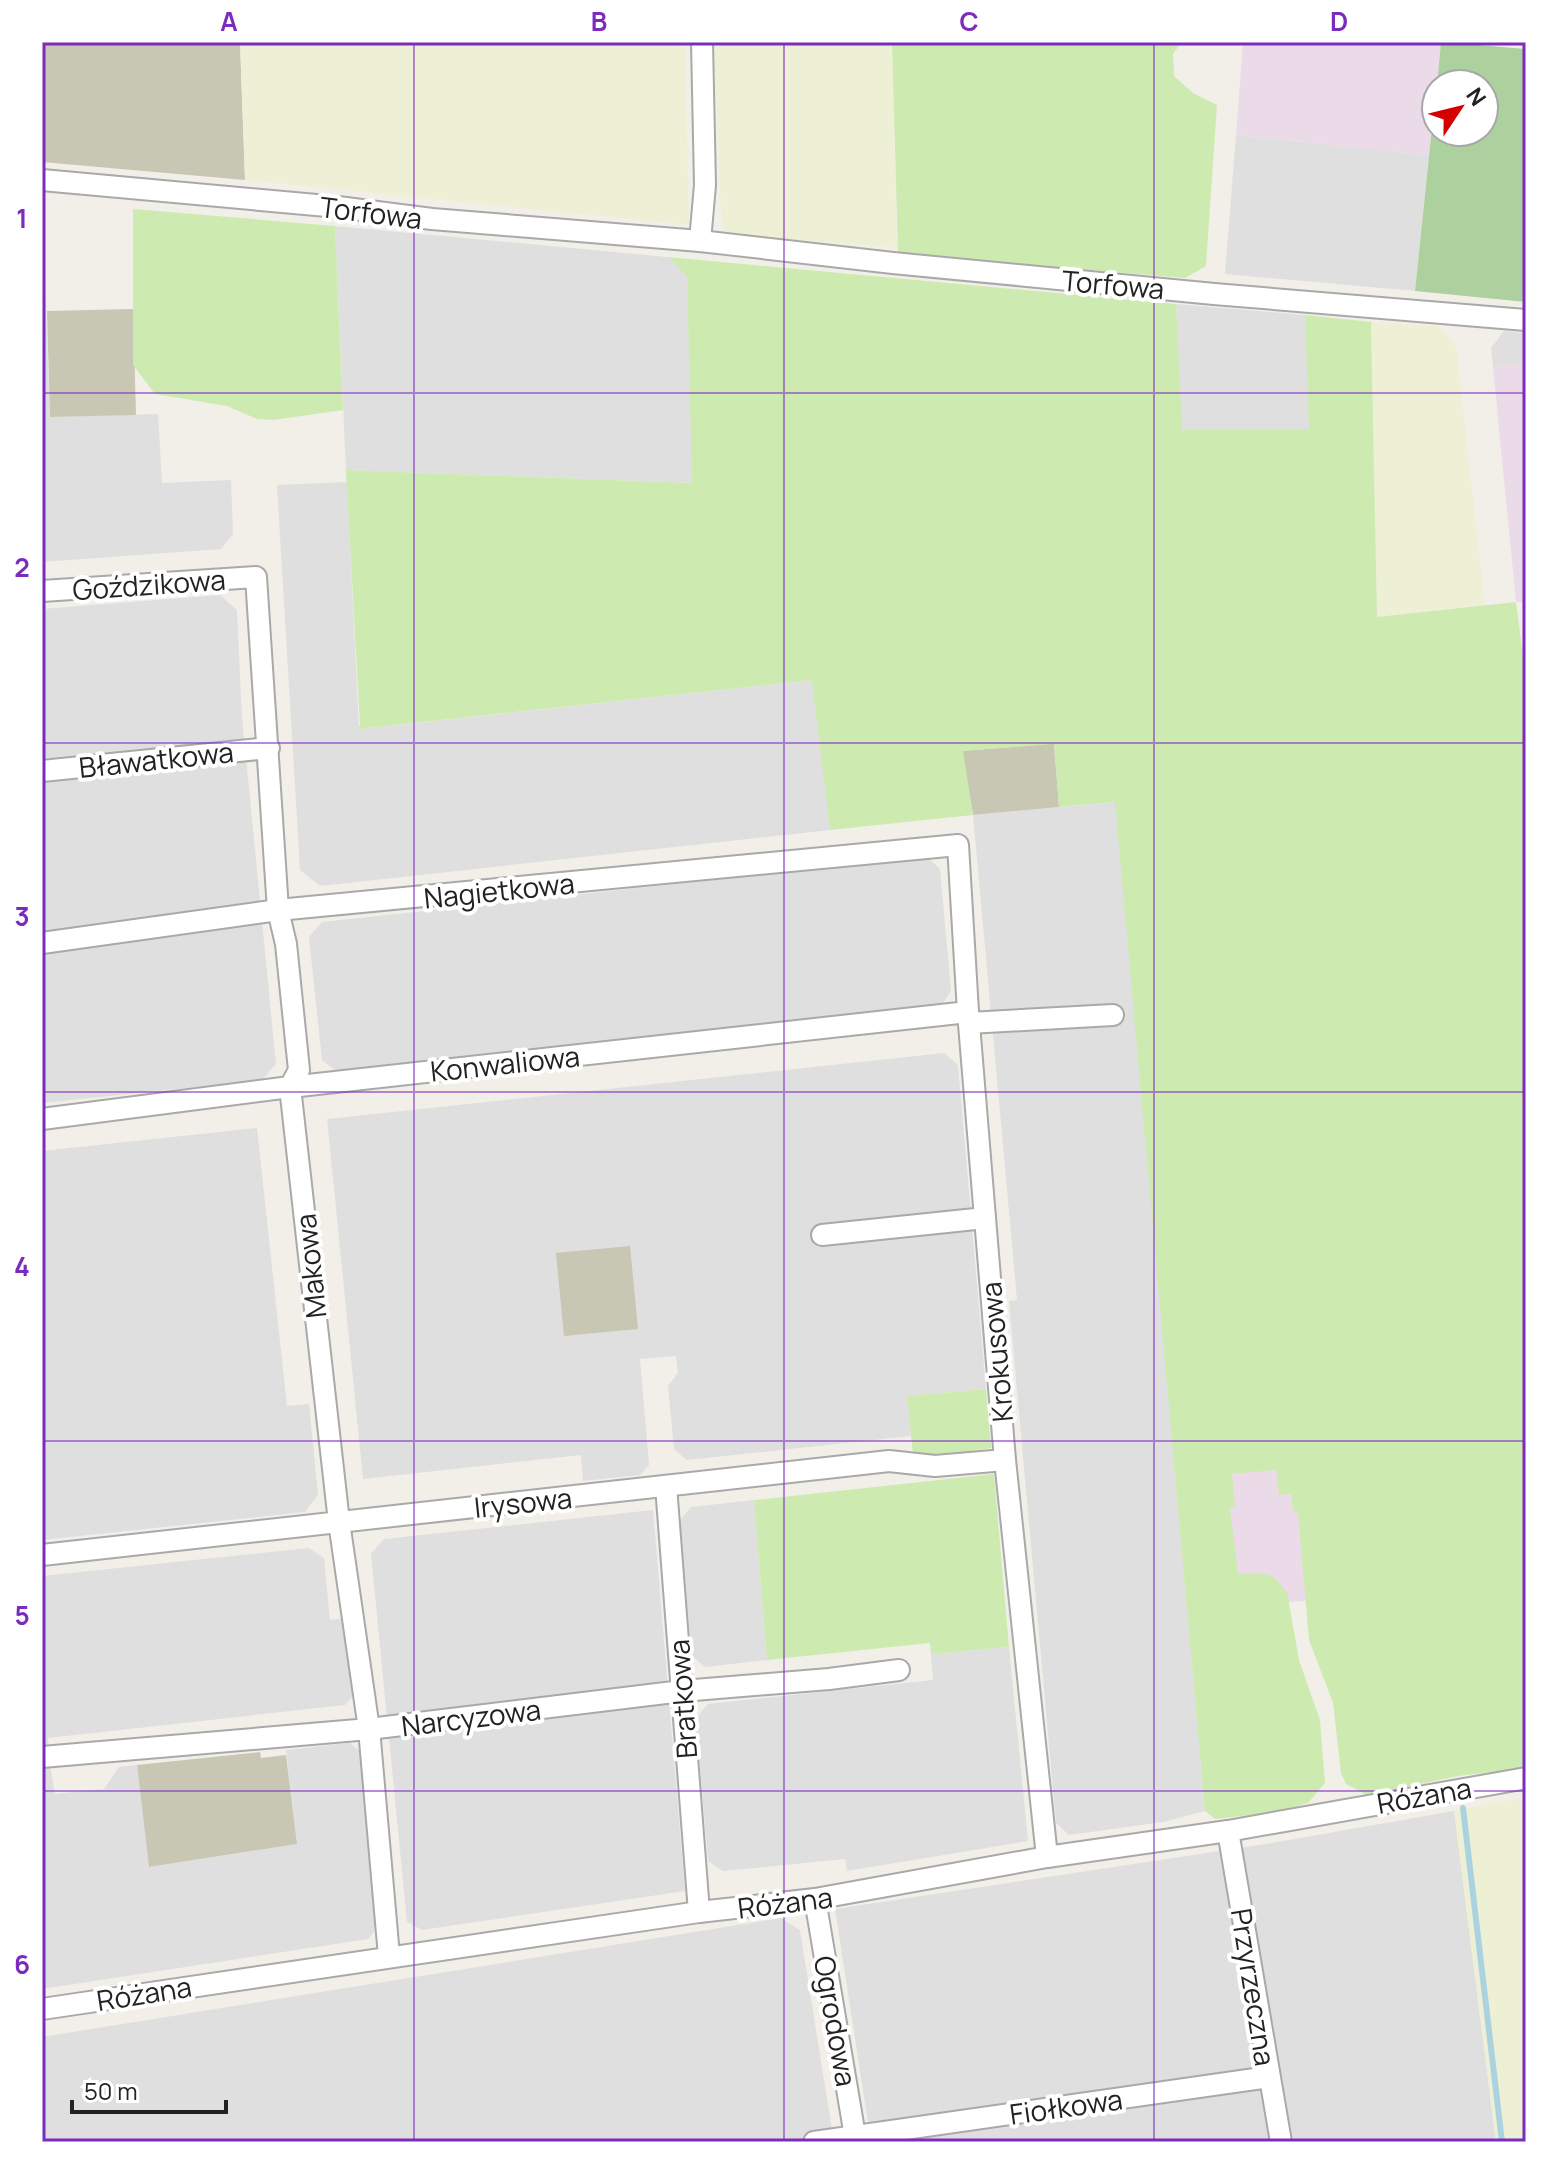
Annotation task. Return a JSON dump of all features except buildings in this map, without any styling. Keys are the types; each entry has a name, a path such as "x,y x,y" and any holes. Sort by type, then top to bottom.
{"street":[{"path":"700,241 705,185 702,42"},
{"name":"Torfowa","path":"42,180 338,207 432,219 700,241 1198,292 1526,320"},
{"name":"Goździkowa","path":"42,591 256,577"},
{"name":"Makowa","path":"256,577 278,910 286,944 299,1070 290,1087 339,1522 369,1729 389,1956"},
{"name":"Bławatkowa","path":"42,771 269,748"},
{"name":"Nagietkowa","path":"42,943 278,910 958,845"},
{"name":"Krokusowa","path":"958,845 1005,1460 1047,1857"},
{"name":"Konwaliowa","path":"42,1119 290,1087 969,1018 1113,1015"},
{"path":"822,1235 985,1218"},
{"name":"Irysowa","path":"42,1555 889,1461 935,1466 1005,1460"},
{"name":"Bratkowa","path":"666,1486 699,1912"},
{"name":"Narcyzowa","path":"42,1757 369,1729 682,1691 899,1670"},
{"name":"Różana","path":"42,2009 389,1956 699,1912 815,1899 1047,1857 1228,1831 1526,1778"},
{"name":"Przyrzeczna","path":"1228,1831 1281,2142"},
{"name":"Ogrodowa","path":"815,1899 856,2139"},
{"name":"Fiołkowa","path":"814,2142 856,2139 1269,2077"}],"shaded area":[{"path":"42,42 240,42 245,180 42,162"},
{"path":"240,42 685,42 689,225 245,180"},
{"path":"714,42 892,42 897,248 724,234"},
{"path":"1243,42 1441,42 1438,68 1420,68 1420,148 1430,148 1429,155 1236,135"},
{"path":"1236,135 1429,155 1415,291 1225,274"},
{"path":"42,200 50,417 158,414 162,483 231,480 233,534 221,549 42,562"},
{"path":"335,226 668,257 687,277 693,483 346,470"},
{"path":"1176,304 1305,315 1310,430 1181,430"},
{"path":"133,309 136,415 50,417 47,311"},
{"path":"1371,322 1439,326 1456,347 1485,606 1377,617"},
{"path":"1504,331 1526,333 1526,364 1493,367 1491,348"},
{"path":"1526,364 1526,602 1516,602 1493,367"},
{"path":"347,482 359,729 813,680 830,830 320,886 300,870 277,485"},
{"path":"220,595 237,610 242,717 276,1064 262,1080 42,1103 42,609"},
{"path":"1054,743 1059,807 973,815 962,751"},
{"path":"1116,802 1205,1811 1163,1822 1069,1835 1056,1823 1009,1301 1017,1300 973,815"},
{"path":"927,857 940,869 951,991 940,1007 337,1072 322,1060 309,937 322,922"},
{"path":"944,1053 958,1065 986,1389 908,1396 911,1436 687,1460 674,1449 668,1386 678,1373 676,1356 640,1359 649,1465 640,1475 583,1481 581,1455 363,1479 327,1119"},
{"path":"257,1128 287,1406 309,1404 318,1495 305,1512 42,1540 42,1151"},
{"path":"630,1246 638,1329 564,1336 556,1253"},
{"path":"1298,1455 1312,1600 1199,1610 1185,1465"},
{"path":"754,1500 767,1660 705,1667 692,1656 679,1521 691,1507"},
{"path":"653,1510 685,1891 422,1930 407,1922 371,1554 384,1539"},
{"path":"309,1548 324,1558 330,1620 348,1618 355,1694 345,1705 48,1738 49,1749 42,1749 42,1576"},
{"path":"1009,1647 1028,1841 847,1871 845,1859 723,1871 708,1861 696,1718 708,1704 933,1680 931,1654"},
{"path":"350,1743 361,1752 377,1928 368,1939 42,1989 42,1761 49,1760 55,1794 104,1789 119,1767 137,1765 149,1867 297,1844 286,1750"},
{"path":"260,1752 261,1758 286,1755 297,1844 149,1867 137,1765"},
{"path":"1526,1797 1526,2142 1496,2142 1454,1811"},
{"path":"1454,1811 1496,2142 871,2142 835,1909 1266,1844"},
{"path":"781,1918 800,1930 834,2142 42,2142 42,2037"}],"green space":[{"path":"892,42 1205,42 1181,43 1173,54 1174,76 1193,93 1217,105 1206,266 1185,278 898,254"},
{"path":"1441,42 1526,49 1526,302 1415,291 1430,148 1500,148 1500,68 1439,68"},
{"path":"133,209 335,226 343,410 273,420 257,419 227,406 155,394 133,365"},
{"path":"668,257 1176,304 1182,430 1309,430 1305,315 1371,322 1377,617 1516,602 1526,680 1526,1768 1458,1776 1367,1795 1346,1784 1341,1773 1333,1703 1309,1640 1298,1513 1293,1511 1291,1494 1279,1495 1276,1470 1232,1474 1235,1506 1230,1508 1238,1574 1261,1573 1274,1577 1287,1592 1299,1660 1320,1720 1325,1783 1308,1803 1277,1812 1215,1819 1205,1811 1115,802 1059,807 1054,744 963,751 973,815 830,830 812,680 358,729 346,470 692,483 687,277"},
{"path":"986,1389 991,1448 944,1455 913,1455 907,1396"},
{"path":"994,1474 1009,1647 931,1654 930,1643 767,1660 754,1500"}],"waterway":[{"path":"1463,1808 1502,2142"}]}
